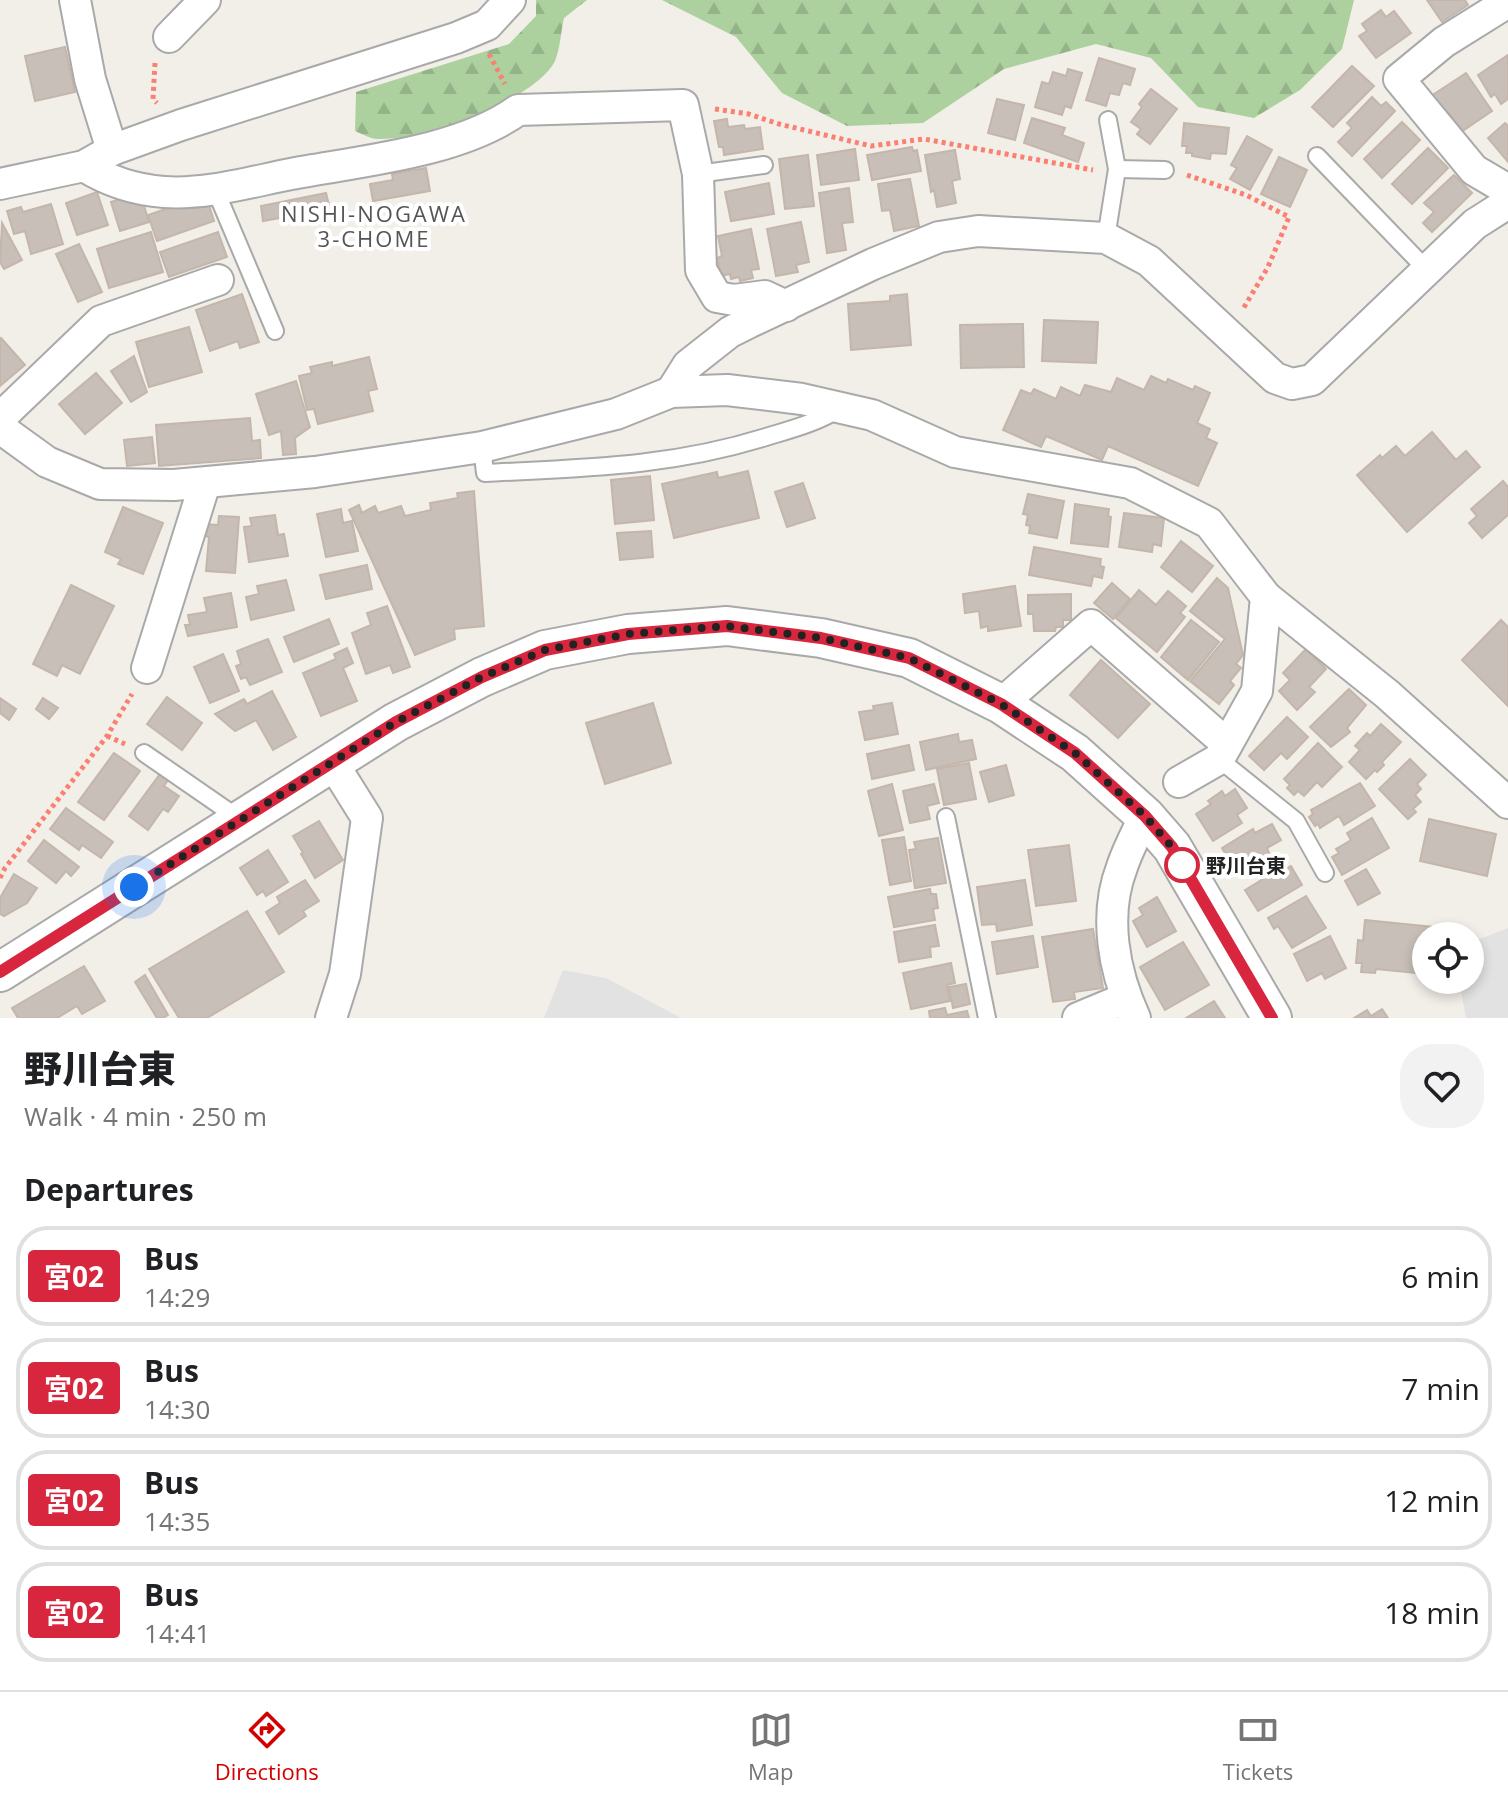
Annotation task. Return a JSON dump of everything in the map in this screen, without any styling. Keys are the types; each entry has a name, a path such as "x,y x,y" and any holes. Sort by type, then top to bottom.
{"street":[{"path":"75,0 90,79 112,150"},
{"path":"169,37 205,0"},
{"path":"0,184 84,166 112,150 181,125 456,38 487,25 510,0"},
{"path":"1508,2 1444,42 1399,79 1474,170 1508,190"},
{"path":"84,166 108,181 164,192 215,189 420,150 498,125 518,110 683,105 698,174 701,270 717,297 734,300 765,296 786,306"},
{"path":"671,392 688,365 730,332 873,264 939,237 978,231 1106,238 1149,261 1275,378 1292,384 1312,380 1475,224 1508,203"},
{"path":"0,418 101,321 218,280"},
{"path":"0,428 47,462 100,484 205,483 315,472 482,447 616,414 671,392 727,390 802,399 872,415 955,452 1130,483 1209,523 1266,597 1387,694 1508,803"},
{"path":"147,668 205,483"},
{"path":"1179,782 1223,751 1257,691 1266,597"},
{"path":"1001,704 1091,625 1223,751"},
{"path":"0,972 396,722 482,677 545,650 628,634 727,626 821,638 909,658 1001,704 1075,753 1145,816 1172,847 1272,1018"},
{"path":"331,1018 345,974 367,818 332,762"},
{"path":"1078,1018 1130,1008 1113,949 1113,912 1120,869 1145,816"}],"lane":[{"path":"1106,238 1117,169 1108,120"},
{"path":"1317,156 1428,271"},
{"path":"698,174 764,165"},
{"path":"1117,169 1165,170"},
{"path":"215,189 275,331"},
{"path":"482,447 485,473 628,467 717,453 819,421 840,408"},
{"path":"1223,751 1296,821 1325,873"},
{"path":"144,753 241,820"},
{"path":"946,817 987,1018"}],"path":[{"path":"169,37 153,66 153,99 181,125"},
{"path":"683,105 749,114 871,146 924,139 1087,171 1117,169"},
{"path":"1165,170 1203,178 1289,217 1268,267 1228,334"},
{"path":"0,878 107,736 147,668"}],"green space":[{"path":"536,0 587,0 564,18 555,61 543,76 525,90 475,116 421,133 378,139 355,131 356,92 509,44 536,16"},
{"path":"662,0 1354,0 1342,49 1300,90 1254,118 1198,107 1151,58 1096,44 1004,69 923,123 847,126 782,93 736,37"}],"shaded area":[{"path":"1508,928 1508,1018 1466,1018 1462,994 1484,994 1484,937"},
{"path":"563,970 606,978 681,1018 544,1018"}],"building":[{"path":"1427,0 1465,0 1468,5 1442,22"},
{"path":"1381,10 1386,17 1394,11 1411,33 1376,58 1359,36 1367,31 1362,24"},
{"path":"65,47 75,92 35,101 25,56"},
{"path":"1508,55 1508,99 1501,104 1495,94 1491,97 1478,75"},
{"path":"1099,58 1135,69 1130,85 1123,83 1119,95 1110,93 1106,106 1086,100"},
{"path":"1352,66 1374,86 1333,127 1312,107"},
{"path":"1068,69 1082,73 1071,108 1065,106 1062,115 1035,107 1042,82 1049,84 1053,72 1066,76"},
{"path":"1466,73 1492,111 1461,132 1448,112 1443,115 1431,96"},
{"path":"1151,89 1177,109 1150,144 1137,134 1141,129 1131,122 1142,107 1139,104"},
{"path":"1372,97 1381,106 1386,102 1395,111 1352,156 1338,142 1352,128 1347,123"},
{"path":"997,99 1024,105 1015,140 988,133"},
{"path":"1032,118 1065,128 1062,135 1084,143 1078,162 1024,143"},
{"path":"727,119 728,127 760,127 763,149 724,155 723,147 719,147 714,121"},
{"path":"1402,122 1420,140 1382,178 1364,159"},
{"path":"1184,123 1229,128 1226,154 1211,153 1210,159 1186,153 1187,146 1182,146"},
{"path":"1505,123 1508,126 1508,162 1488,138"},
{"path":"1247,136 1272,150 1250,190 1230,179 1237,168 1231,165"},
{"path":"912,147 913,151 917,150 921,171 872,180 867,155"},
{"path":"1428,148 1448,168 1412,204 1392,184"},
{"path":"855,149 859,180 821,185 817,155"},
{"path":"955,150 960,179 952,181 956,203 937,207 934,190 931,192 925,155"},
{"path":"808,155 814,206 785,209 779,159"},
{"path":"1279,157 1307,170 1290,207 1261,194"},
{"path":"426,168 430,191 373,201 370,184 393,180 392,174"},
{"path":"1454,175 1472,193 1432,232 1423,223 1434,212 1424,203"},
{"path":"910,179 919,226 894,231 890,210 882,211 878,184"},
{"path":"769,183 774,214 731,221 725,192"},
{"path":"849,188 853,222 842,223 846,250 827,253 819,193"},
{"path":"97,192 108,225 77,235 66,203"},
{"path":"140,193 149,222 120,231 111,202"},
{"path":"326,193 330,209 263,221 261,206"},
{"path":"191,200 193,207 208,202 214,221 157,241 148,215"},
{"path":"51,204 63,244 31,254 25,231 14,234 7,211 21,207 23,212"},
{"path":"801,222 809,262 796,265 798,272 776,276 767,229"},
{"path":"2,223 22,260 4,269 0,262"},
{"path":"751,229 759,269 751,270 753,278 740,281 739,277 731,279 730,274 721,276 717,258 722,256 718,236"},
{"path":"151,232 163,272 109,288 97,249"},
{"path":"218,232 227,257 169,277 160,252"},
{"path":"79,244 102,292 78,302 56,254"},
{"path":"242,294 259,342 240,348 238,341 210,351 196,310"},
{"path":"907,294 911,345 851,350 848,304 890,301 890,296"},
{"path":"1044,320 1098,322 1096,363 1042,361"},
{"path":"1023,324 1024,367 961,368 960,325"},
{"path":"189,327 202,372 149,387 136,342"},
{"path":"0,339 25,365 0,386"},
{"path":"134,356 147,392 131,402 111,371"},
{"path":"369,357 377,389 368,391 373,411 318,424 314,409 307,410 299,376 312,373 310,367 332,362 332,366"},
{"path":"96,373 122,403 85,434 59,404"},
{"path":"1151,376 1166,383 1168,379 1193,390 1195,386 1210,393 1197,423 1210,429 1206,438 1217,443 1198,486 1108,446 1102,460 1046,436 1041,447 1003,430 1021,390 1031,394 1034,389 1056,399 1061,387 1080,396 1085,385 1111,392 1117,378 1144,390"},
{"path":"296,381 310,427 295,438 296,454 283,455 281,431 269,435 256,394"},
{"path":"250,418 252,441 260,440 261,458 159,466 156,425"},
{"path":"1432,432 1456,460 1466,451 1480,467 1407,532 1357,475 1396,446 1405,456"},
{"path":"152,437 155,463 127,466 124,440"},
{"path":"748,471 759,518 674,538 662,484 717,472 718,478"},
{"path":"650,476 654,520 615,524 611,480"},
{"path":"1503,481 1508,487 1508,515 1482,538 1469,523 1477,516 1471,509"},
{"path":"803,483 815,518 787,527 775,492"},
{"path":"474,491 484,626 454,629 455,639 415,655 349,510 359,505 362,513 375,506 378,513 401,506 405,516 431,510 430,503 458,498 457,493"},
{"path":"1028,494 1064,501 1057,538 1029,533 1030,526 1026,525 1028,515 1023,514"},
{"path":"1075,504 1109,509 1108,547 1071,543"},
{"path":"123,507 163,523 143,574 118,564 121,559 105,552"},
{"path":"341,509 343,523 352,521 358,551 326,557 317,514"},
{"path":"1124,513 1164,518 1161,546 1153,544 1152,552 1119,547"},
{"path":"275,515 278,535 284,534 288,556 249,562 244,527 252,526 250,518"},
{"path":"219,516 239,517 235,573 206,571 209,537 205,536 206,524 218,525"},
{"path":"651,531 653,557 620,560 617,533"},
{"path":"1181,541 1213,566 1192,592 1161,567"},
{"path":"1034,547 1101,559 1100,566 1104,567 1102,578 1093,576 1091,586 1029,575"},
{"path":"367,565 372,589 326,599 320,575"},
{"path":"1217,578 1228,588 1243,655 1236,664 1241,668 1230,681 1234,685 1219,704 1190,681 1225,639 1190,611"},
{"path":"286,580 294,610 251,620 246,597 259,594 257,586"},
{"path":"1112,583 1130,599 1113,619 1094,603"},
{"path":"71,585 114,606 80,674 62,665 57,676 33,664"},
{"path":"1015,586 1021,626 988,631 988,626 981,628 979,611 965,613 963,594"},
{"path":"1139,590 1156,605 1168,591 1186,606 1180,613 1185,617 1157,652 1116,618"},
{"path":"231,593 237,627 188,636 185,625 190,625 188,615 207,612 204,598"},
{"path":"1071,594 1071,620 1063,620 1063,627 1056,627 1055,631 1034,631 1033,614 1028,614 1028,595"},
{"path":"387,606 410,667 393,673 390,665 366,674 352,633 371,625 367,613"},
{"path":"329,619 339,644 294,662 284,637"},
{"path":"1191,620 1219,642 1188,680 1161,657"},
{"path":"1501,620 1508,627 1508,706 1462,660"},
{"path":"268,639 282,672 250,685 246,677 241,679 236,666 241,664 237,651"},
{"path":"347,648 353,663 343,668 357,701 321,716 303,673 336,659 334,654"},
{"path":"1306,649 1326,669 1309,687 1315,692 1297,710 1279,691 1290,680 1283,673"},
{"path":"223,654 239,691 210,703 194,667"},
{"path":"1101,660 1150,704 1118,738 1070,695"},
{"path":"1349,689 1366,705 1347,728 1350,732 1331,747 1310,727"},
{"path":"272,691 296,737 273,750 256,720 235,731 215,714 244,699 247,704"},
{"path":"167,697 202,723 182,750 147,724"},
{"path":"0,698 16,709 9,720 0,713"},
{"path":"43,698 58,708 49,719 36,709"},
{"path":"653,703 671,763 605,784 586,723"},
{"path":"892,703 898,734 865,740 859,712"},
{"path":"1287,717 1308,737 1287,759 1281,753 1264,770 1249,756"},
{"path":"1381,724 1401,742 1382,762 1384,765 1366,779 1349,762 1360,750 1355,746"},
{"path":"958,734 959,742 972,740 976,759 926,770 920,742"},
{"path":"1318,743 1342,767 1322,787 1317,782 1304,796 1298,791 1294,795 1284,779"},
{"path":"909,745 914,770 872,779 867,754"},
{"path":"114,753 140,771 104,820 78,802"},
{"path":"1410,759 1426,775 1417,784 1421,789 1415,795 1421,802 1408,819 1379,789"},
{"path":"969,763 976,799 944,805 937,769"},
{"path":"1006,765 1014,795 989,802 980,772"},
{"path":"160,774 168,780 164,786 179,796 168,812 163,809 148,830 129,816"},
{"path":"1360,783 1375,806 1344,825 1339,816 1320,828 1318,824 1315,826 1309,817 1313,814 1311,810"},
{"path":"892,784 903,830 879,836 868,791"},
{"path":"934,784 939,803 927,806 930,819 910,823 903,791"},
{"path":"1235,789 1247,808 1237,815 1242,823 1213,841 1196,814 1211,804 1208,801 1222,791 1225,796"},
{"path":"66,808 113,842 101,858 82,845 79,850 50,829"},
{"path":"1372,818 1389,848 1342,875 1332,857 1339,853 1336,849 1351,840 1347,833"},
{"path":"1429,819 1496,834 1487,876 1420,861"},
{"path":"319,821 343,860 315,878 293,836"},
{"path":"1272,824 1281,840 1267,848 1270,855 1237,874 1222,848 1253,829 1255,833"},
{"path":"904,837 911,881 890,885 882,840"},
{"path":"938,838 946,883 915,888 909,850 916,849 914,842"},
{"path":"44,840 79,867 71,876 66,871 56,883 28,861"},
{"path":"1069,845 1076,901 1036,906 1028,850"},
{"path":"268,850 288,882 266,896 263,891 257,895 240,868"},
{"path":"1276,865 1280,872 1291,866 1302,885 1258,911 1245,890 1263,879 1260,875"},
{"path":"1366,869 1380,893 1358,905 1345,881"},
{"path":"14,874 37,888 27,903 4,916 0,914 0,898"},
{"path":"305,880 319,901 303,911 306,916 279,934 266,912 280,903 277,897"},
{"path":"1025,880 1032,925 997,931 996,924 982,925 977,887"},
{"path":"930,889 931,894 936,894 938,908 933,909 935,920 894,927 888,897"},
{"path":"1306,896 1326,928 1292,948 1278,926 1274,929 1268,918"},
{"path":"1157,897 1176,931 1147,947 1133,921 1143,915 1139,908"},
{"path":"247,911 284,972 207,1018 179,1018 149,969"},
{"path":"1365,920 1412,925 1412,973 1376,969 1375,973 1361,972 1362,963 1356,963 1358,940 1363,941"},
{"path":"935,925 939,946 930,947 931,957 899,962 894,932"},
{"path":"1093,929 1103,988 1074,992 1075,999 1053,1002 1042,937"},
{"path":"1033,936 1038,967 997,974 992,942"},
{"path":"1330,936 1346,968 1325,979 1322,973 1307,981 1294,954"},
{"path":"1183,942 1209,985 1165,1010 1140,967"},
{"path":"951,963 955,983 947,985 950,1001 911,1009 903,973"},
{"path":"84,966 105,1001 82,1014 77,1006 57,1018 18,1018 12,1008"},
{"path":"145,975 168,1015 163,1018 157,1018 135,982"},
{"path":"966,984 970,1004 953,1008 949,987"},
{"path":"1214,1001 1225,1018 1186,1018"},
{"path":"945,1008 947,1015 967,1011 969,1018 930,1018 929,1011"},
{"path":"1382,1009 1388,1018 1354,1018 1367,1010 1371,1016"}],"bus line":[{"name":"宮02","path":"0,972 396,722 482,677 545,650 628,634 727,626 821,638 909,658 1001,704 1075,753 1145,816 1172,847 1272,1018"}],"place":[{"name":"野川台東","path":"1182,865"}],"district":[{"name":"NISHI-NOGAWA 3-CHOME","path":"374,226"}],"route":[{"path":"134,887 396,722 482,677 545,650 628,634 727,626 821,638 909,658 1001,704 1075,753 1145,816 1172,847 1186,871 1182,865"}]}
